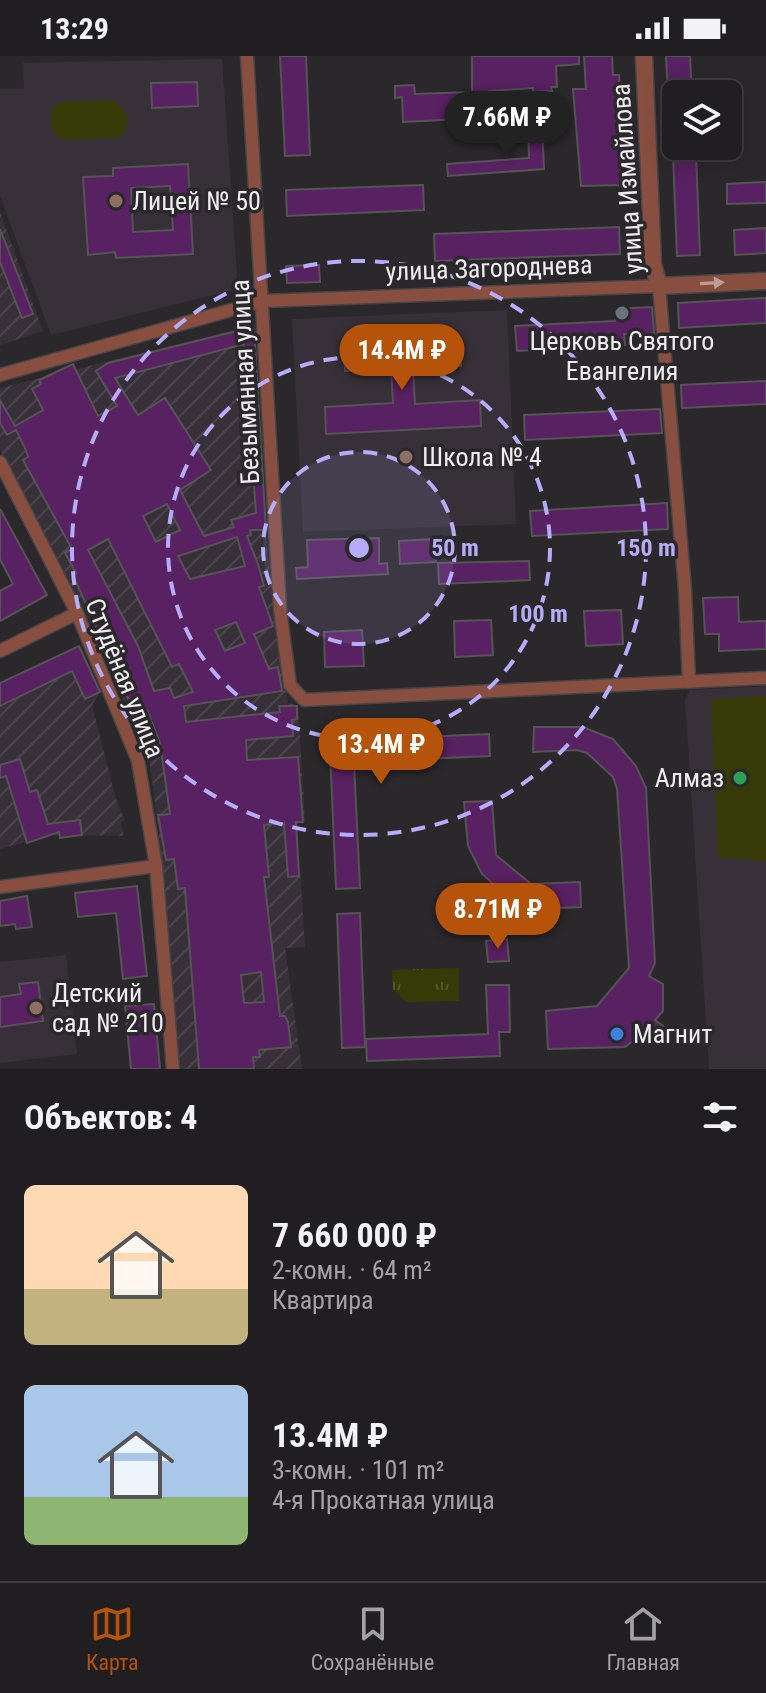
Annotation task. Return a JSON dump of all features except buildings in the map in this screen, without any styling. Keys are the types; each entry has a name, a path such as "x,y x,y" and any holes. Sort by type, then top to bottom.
{"street":[{"name":"Безымянная улица","path":"247,56 280,609 290,685 304,700 689,682"},
{"name":"улица Измайлова","path":"644,56 653,264 659,286 685,590 689,682"},
{"name":"улица Загороднева","path":"0,375 263,301 766,281"},
{"name":"Студёная улица","path":"0,462 77,613 138,761 156,866 173,1069"},
{"path":"0,651 77,613"},
{"path":"689,682 766,678"},
{"path":"0,887 156,866"}],"shaded area":[{"name":"Лицей № 50","path":"222,59 238,289 51,335 0,196 0,89 24,89 23,63"},
{"path":"0,212 43,331 0,345"},
{"name":"Школа № 4","path":"507,310 516,524 303,532 292,319"},
{"path":"255,325 267,550 288,703 298,705 305,822 297,824 305,947 285,948 302,1069 180,1069 163,865 149,758 83,607 0,450 0,388"},
{"path":"79,646 101,691 92,705 116,799 125,821 121,822 124,836 51,835 0,849 0,683"},
{"path":"766,686 766,1069 709,1069 685,699 690,690"},
{"name":"Детский сад № 210","path":"66,955 77,1054 0,1063 0,962"}],"green space":[{"path":"113,100 129,116 124,133 115,138 62,140 51,129 51,109 61,102"},
{"name":"Алмаз","path":"766,696 766,861 718,857 711,699"},
{"path":"459,968 459,1001 406,1002 393,989 392,970"}],"place":[{"name":"Лицей № 50","path":"116,201"},
{"name":"Церковь Святого Евангелия","path":"622,313"},
{"name":"Школа № 4","path":"406,457"},
{"name":"Алмаз","path":"740,778"},
{"name":"Детский сад № 210","path":"36,1008"},
{"name":"Магнит","path":"617,1034"}]}
